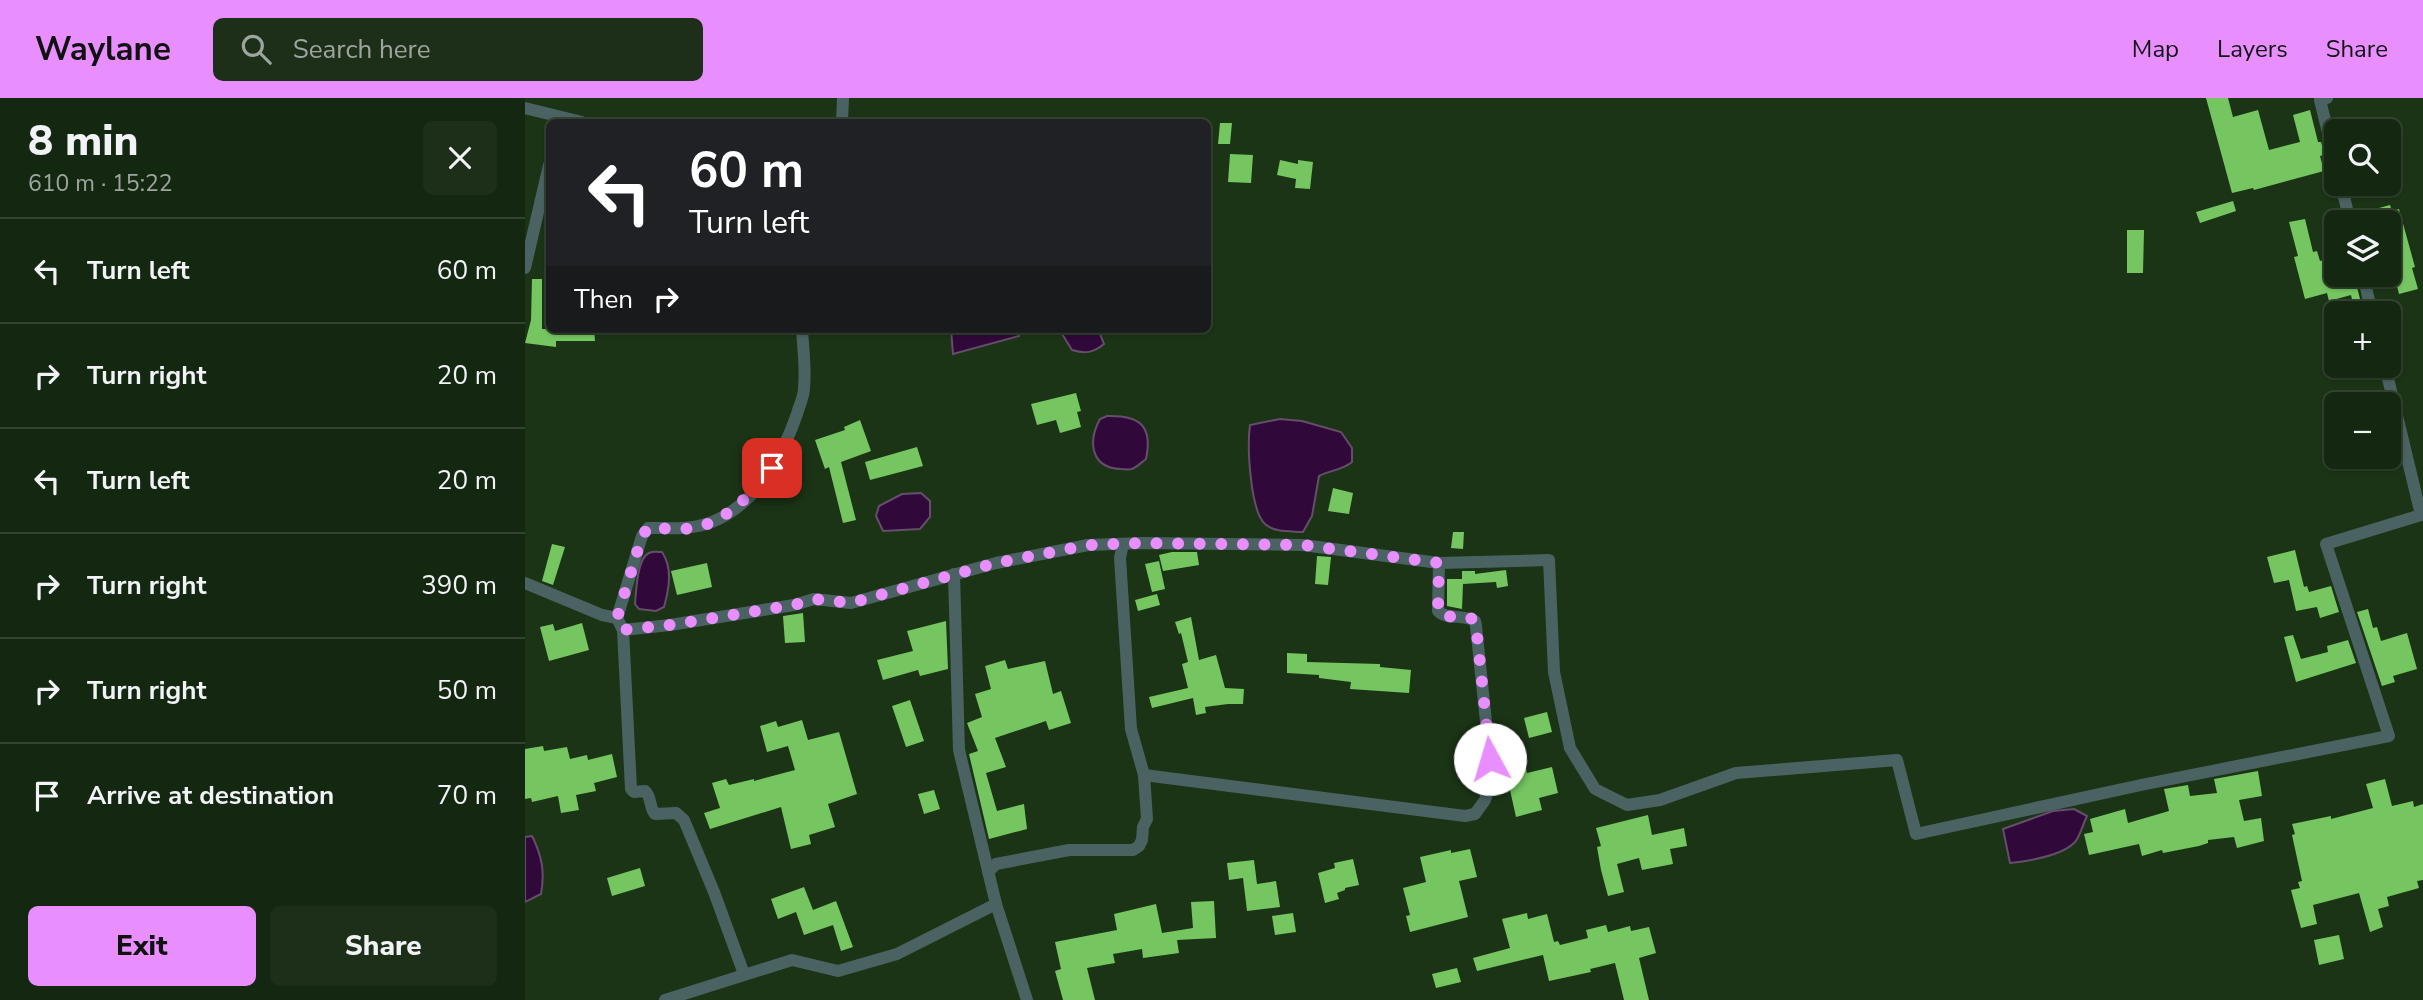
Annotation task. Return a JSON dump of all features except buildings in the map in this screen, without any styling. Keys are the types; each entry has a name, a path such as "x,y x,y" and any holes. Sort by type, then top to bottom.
{"street":[{"path":"842,119 843,98"},
{"path":"2322,99 2326,119"},
{"path":"525,108 557,119"},
{"path":"525,268 546,178"},
{"path":"744,974 684,820 676,813 655,814 648,794 631,789 623,630 617,618 642,536 648,528 693,528 720,518 744,500 772,468 790,433 804,391 802,333"},
{"path":"623,630 794,605 814,599 851,603 954,574 1055,550 1089,545 1303,545 1439,563 1549,560 1554,672 1570,748 1595,789 1627,805 1660,800 1735,773 1897,760 1916,834 2141,785 2389,736 2326,544 2422,514 2388,378"},
{"path":"988,872 996,864 1069,850 1133,850 1142,840 1147,819 1144,775 1131,729 1120,558 1123,544"},
{"path":"1144,775 1465,816 1475,814 1485,800 1492,779 1476,625 1471,618 1444,616 1438,611 1439,563"},
{"path":"954,574 959,750 996,904 1027,1000"},
{"path":"525,583 602,615 617,618"},
{"path":"665,1000 792,960 838,971 897,954 996,904"}],"shaded area":[{"path":"951,333 1019,333 1019,336 953,354"},
{"path":"1061,333 1100,333 1104,344 1089,352 1072,350"},
{"path":"1107,416 1136,420 1145,431 1148,448 1146,459 1134,468 1103,464 1094,452 1096,427 1100,419"},
{"path":"1280,419 1302,421 1341,432 1352,448 1352,462 1319,476 1312,516 1303,532 1278,530 1265,524 1260,517 1253,492 1249,462 1250,425"},
{"path":"921,493 930,501 930,517 920,529 883,531 876,516 879,506 902,494"},
{"path":"662,552 669,572 664,607 656,611 639,609 635,604 642,562 649,553"},
{"path":"2074,809 2087,816 2075,842 2053,854 2010,863 2003,829 2053,811"},
{"path":"532,836 542,864 543,878 541,894 525,902 525,837"}],"route":[{"path":"772,468 744,500 729,513 712,522 693,528 648,528 642,536 617,618 623,630 794,605 814,599 851,603 996,563 1089,545 1303,545 1439,563 1438,611 1444,616 1463,616 1475,621 1490,759"}]}
